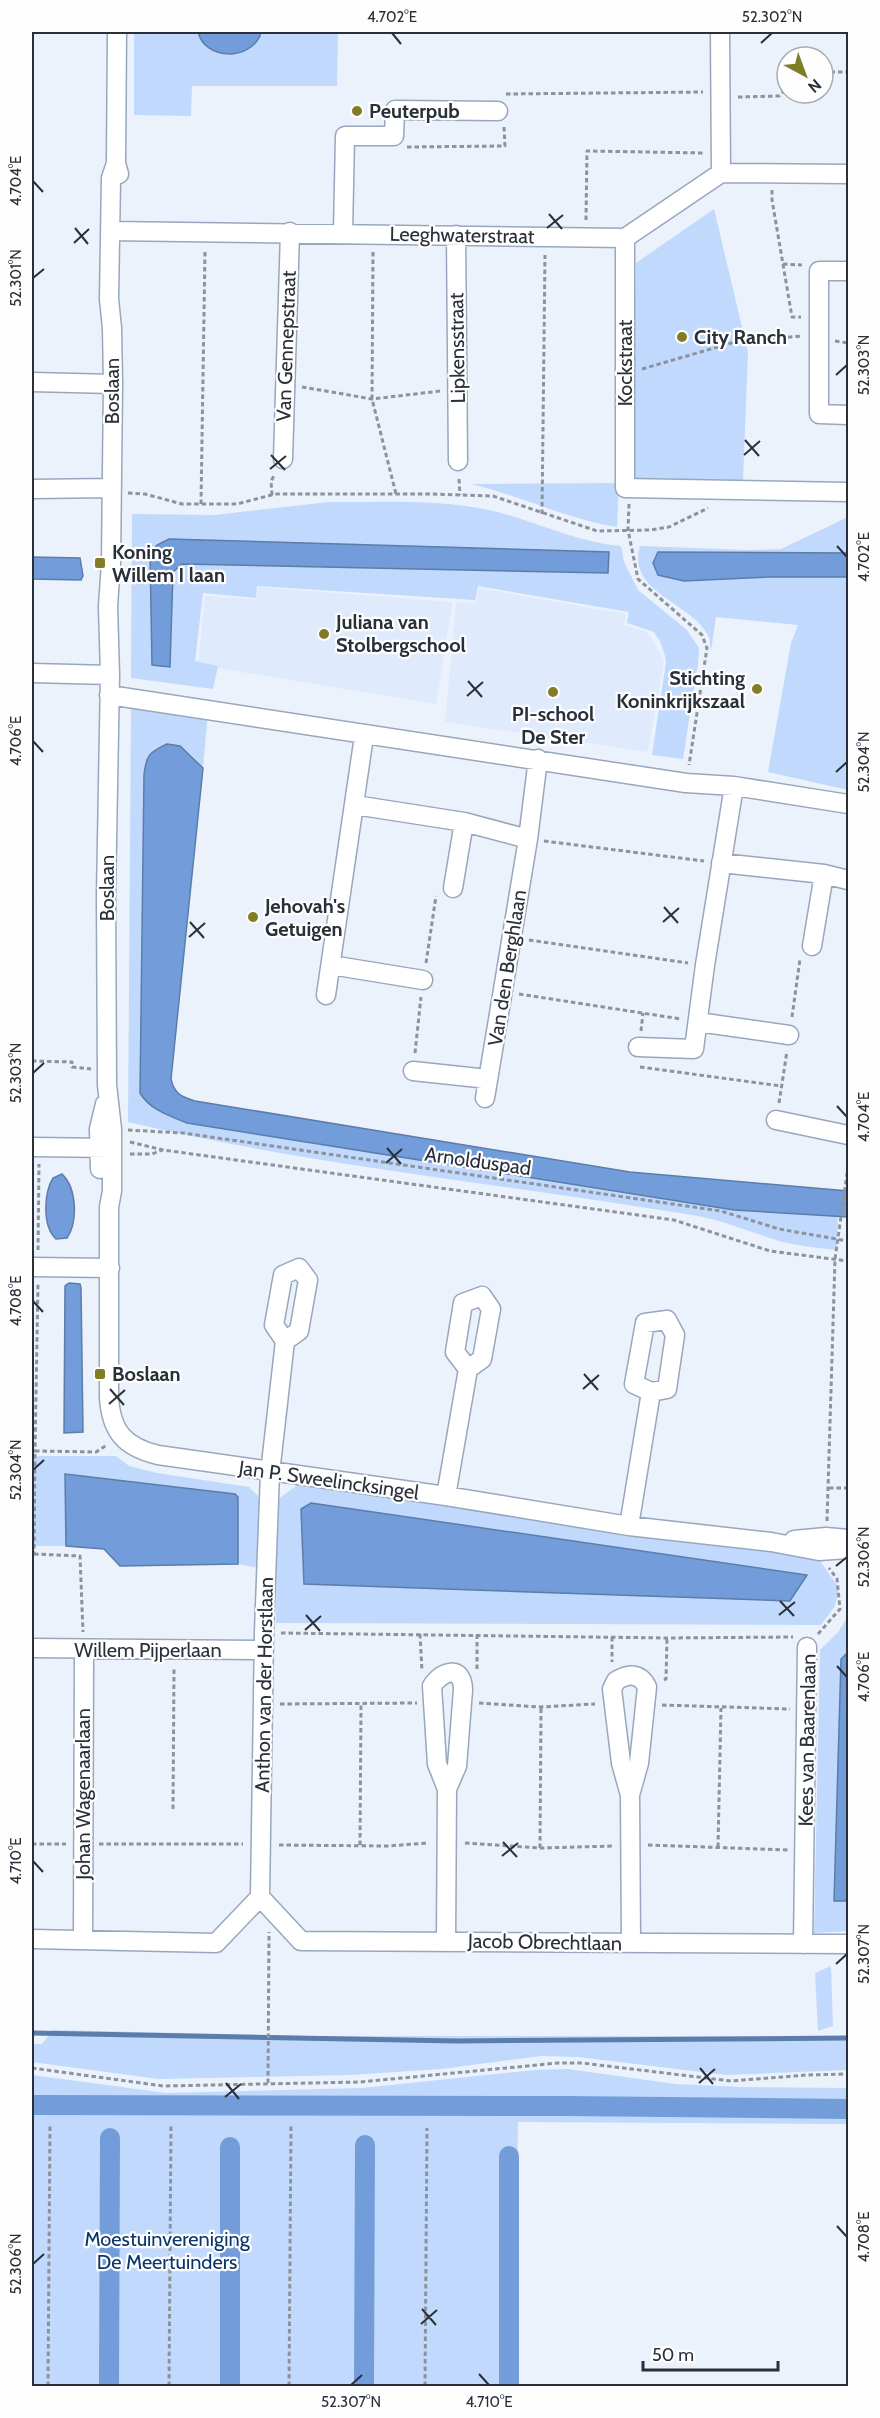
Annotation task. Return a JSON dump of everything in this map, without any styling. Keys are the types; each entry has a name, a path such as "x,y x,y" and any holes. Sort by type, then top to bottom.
{"street":[{"name":"Boslaan","path":"106,1148 112,1129 107,1071 106,896 109,695 110,675 117,646 117,606 111,563 111,490 112,328 118,300 111,178 116,163 117,32"},
{"path":"720,32 721,173"},
{"path":"344,233 345,136 394,136 395,110 498,111"},
{"path":"625,238 721,173 849,174"},
{"name":"Leeghwaterstraat","path":"115,231 625,238"},
{"name":"Van Gennepstraat","path":"283,459 290,232"},
{"name":"Lipkensstraat","path":"456,235 458,461"},
{"name":"Kockstraat","path":"625,238 625,488"},
{"path":"849,271 819,271 819,414 849,415"},
{"path":"32,382 113,384"},
{"path":"625,488 849,492"},
{"path":"32,489 111,490"},
{"path":"32,673 110,675"},
{"path":"109,695 364,736 538,759 686,783 734,786 849,804"},
{"path":"326,995 364,736"},
{"name":"Van den Berghlaan","path":"485,1098 528,839 538,759"},
{"path":"638,1047 694,1049 734,786"},
{"path":"355,805 464,822 528,839"},
{"path":"453,888 464,822"},
{"path":"721,863 824,874 849,880"},
{"path":"812,946 824,874"},
{"path":"331,964 423,980"},
{"path":"698,1022 789,1035"},
{"path":"413,1071 488,1079"},
{"name":"Boslaan","path":"106,1148 101,1118 103,1107 108,1100"},
{"path":"776,1120 849,1135"},
{"path":"35,1147 106,1148 103,1192 109,1207 110,1412 121,1436"},
{"path":"34,1267 110,1268"},
{"name":"Anthon van der Horstlaan","path":"260,1897 264,1641 270,1473 285,1341"},
{"path":"446,1496 468,1369"},
{"path":"629,1526 651,1392"},
{"name":"Jan P. Sweelincksingel","path":"121,1436 141,1451 270,1473 446,1496 629,1526 771,1542 826,1544 849,1549"},
{"name":"Jan P. Sweelincksingel","path":"826,1544 849,1539"},
{"name":"Willem Pijperlaan","path":"32,1648 174,1650 264,1641"},
{"name":"Kees van Baarenlaan","path":"800,1642 806,1710 803,1944"},
{"name":"Johan Wagenaarlaan","path":"82,1940 84,1649"},
{"path":"446,1941 447,1789 437,1764 432,1692 440,1675 452,1672 457,1674 463,1693 457,1766 447,1789"},
{"path":"630,1795 621,1763 612,1689 616,1681 631,1674 639,1677 646,1696 639,1763 630,1795 631,1943"},
{"path":"32,1939 216,1943 260,1897"},
{"name":"Jacob Obrechtlaan","path":"260,1897 301,1941 849,1944"}],"path":[{"path":"394,136 394,147 505,146 503,111 498,111 499,94 775,96"},
{"path":"586,237 587,152 721,153"},
{"path":"773,173 772,200 792,317 819,318"},
{"path":"201,504 205,231"},
{"path":"373,234 372,399 396,494"},
{"path":"542,514 545,237"},
{"path":"625,374 735,342 808,336 849,343"},
{"path":"285,385 372,399 458,389"},
{"path":"625,488 630,496 628,530 638,579 702,635 707,648 686,783"},
{"path":"111,490 145,494 182,504 237,504 275,494 493,496 597,531 651,530 669,527 712,506"},
{"path":"528,839 721,863"},
{"path":"32,902 33,895"},
{"path":"512,937 705,965"},
{"path":"503,992 698,1022"},
{"path":"32,1061 72,1062 72,1067 107,1071"},
{"name":"Arnolduspad","path":"112,1129 183,1133 709,1209 779,1229 849,1241"},
{"name":"Arnolduspad","path":"106,1148 127,1141 163,1150 674,1220 770,1251 849,1261"},
{"path":"35,1147 33,1554 80,1556 84,1649"},
{"name":"Arnolduspad","path":"106,1148 127,1154 152,1154 163,1150"},
{"path":"826,1544 835,1259 845,1179 849,1167"},
{"path":"33,1450 96,1452 121,1436"},
{"path":"829,1488 849,1488"},
{"name":"Kees van Baarenlaan","path":"800,1642 840,1609 837,1579 826,1565 826,1544"},
{"path":"263,1704 361,1705 419,1702 432,1692 421,1669 420,1635"},
{"path":"264,1641 477,1635 800,1642"},
{"path":"477,1635 477,1674 463,1693 541,1707 614,1703"},
{"path":"612,1637 612,1674 616,1681"},
{"path":"646,1696 666,1679 667,1638"},
{"path":"173,1809 174,1650"},
{"path":"646,1696 721,1708 806,1710"},
{"path":"360,1845 361,1705"},
{"path":"540,1848 541,1707"},
{"path":"718,1847 721,1708"},
{"path":"32,1844 360,1845 448,1842 540,1848 630,1845 804,1850"},
{"path":"268,2084 269,1924 275,1914"},
{"path":"32,2068 163,2086 360,2082 558,2063 582,2063 731,2080 807,2074 849,2074"},
{"path":"48,2386 50,2124"},
{"path":"169,2386 171,2125"},
{"path":"290,2386 291,2126"},
{"path":"425,2386 427,2128"}],"shaded area":[{"name":"Juliana van Stolbergschool","path":"258,587 453,602 436,704 198,665 205,596 256,599"},
{"name":"PI-school De Ster","path":"479,588 626,614 624,625 644,631 651,636 664,661 648,752 445,722 456,602 475,603"}],"green space":[{"path":"134,32 198,32 199,37 229,54 244,51 260,36 260,32 338,32 337,86 192,86 191,116 134,115"},
{"path":"714,209 748,352 743,481 633,478 636,263"},
{"path":"619,483 617,527 580,519 471,484"},
{"path":"329,502 450,504 489,510 587,540 621,546 624,562 638,590 687,630 699,648 683,759 652,755 666,662 660,641 654,632 627,623 629,612 478,586 475,600 257,586 256,598 203,593 195,661 218,666 213,689 131,678 132,514 214,515","holes":["168,539 609,552 607,573 182,564 173,572 170,666 152,665"]},
{"path":"848,517 848,553 697,553 768,577 848,577 848,790 768,772 791,643 798,625 716,617 711,651 709,637 701,625 652,586 643,575 638,562 640,546 781,549"},
{"path":"138,707 207,718 203,768 186,751 168,745 152,752 144,775 140,1093 164,1114 187,1123 734,1210 838,1216 837,1250 786,1243 726,1223 692,1215 339,1163 128,1122 131,709"},
{"path":"32,1456 116,1456 129,1466 157,1473 249,1487 258,1496 261,1505 259,1568 238,1564 238,1497 65,1474 66,1546 32,1546"},
{"path":"300,1483 818,1558 839,1588 835,1606 821,1625 276,1623 277,1503 281,1497","holes":["311,1503 807,1575 791,1601 301,1509"]},
{"path":"848,1616 848,1652 841,1659 834,1901 848,1901 848,1931 814,1933 820,1650 839,1631"},
{"path":"831,1966 833,2026 818,2031 815,1973"},
{"path":"53,2030 305,2036 767,2036 848,2040 848,2070 726,2075 578,2057 541,2056 441,2069 351,2075 158,2079 32,2062 32,2044 42,2044"},
{"name":"Moestuinvereniging De Meertuinders","path":"567,2069 676,2084 848,2088 848,2124 518,2122 514,2386 32,2386 32,2113 170,2115 32,2107 32,2075 166,2093 362,2088 535,2070"}],"water":[{"path":"198,32 260,32 260,36 246,50 227,54 209,48 202,41"},
{"path":"169,539 609,552 608,573 182,564 173,572 170,667 152,665 150,554 157,545"},
{"path":"658,552 848,553 848,577 768,577 684,581 658,575 653,563"},
{"path":"32,557 80,558 83,576 81,580 32,579"},
{"path":"167,744 180,746 203,768 171,1079 179,1094 195,1101 630,1172 848,1191 848,1217 734,1210 187,1123 149,1104 140,1093 144,775 150,755"},
{"path":"62,1174 71,1188 74,1214 71,1231 67,1238 56,1239 48,1226 46,1200 53,1178"},
{"path":"69,1283 80,1284 81,1288 83,1432 64,1433 65,1286"},
{"path":"65,1474 235,1494 238,1497 238,1564 120,1566 104,1549 66,1546"},
{"path":"311,1503 807,1575 790,1601 304,1584 301,1509"},
{"path":"848,1652 848,1901 834,1901 841,1659"}],"waterway":[{"path":"32,2033 457,2041 848,2038"},
{"path":"32,2105 848,2109"},
{"path":"109,2386 110,2138"},
{"path":"364,2386 365,2145"},
{"path":"230,2147 230,2386"},
{"path":"509,2156 509,2386"}],"place":[{"name":"Peuterpub","path":"357,111"},
{"name":"City Ranch","path":"682,337"},
{"name":"Koning Willem I laan","path":"100,563"},
{"name":"Juliana van Stolbergschool","path":"324,634"},
{"name":"Stichting Koninkrijkszaal","path":"757,689"},
{"name":"PI-school De Ster","path":"553,692"},
{"name":"Jehovah's Getuigen","path":"253,917"},
{"name":"Boslaan","path":"100,1374"}]}
